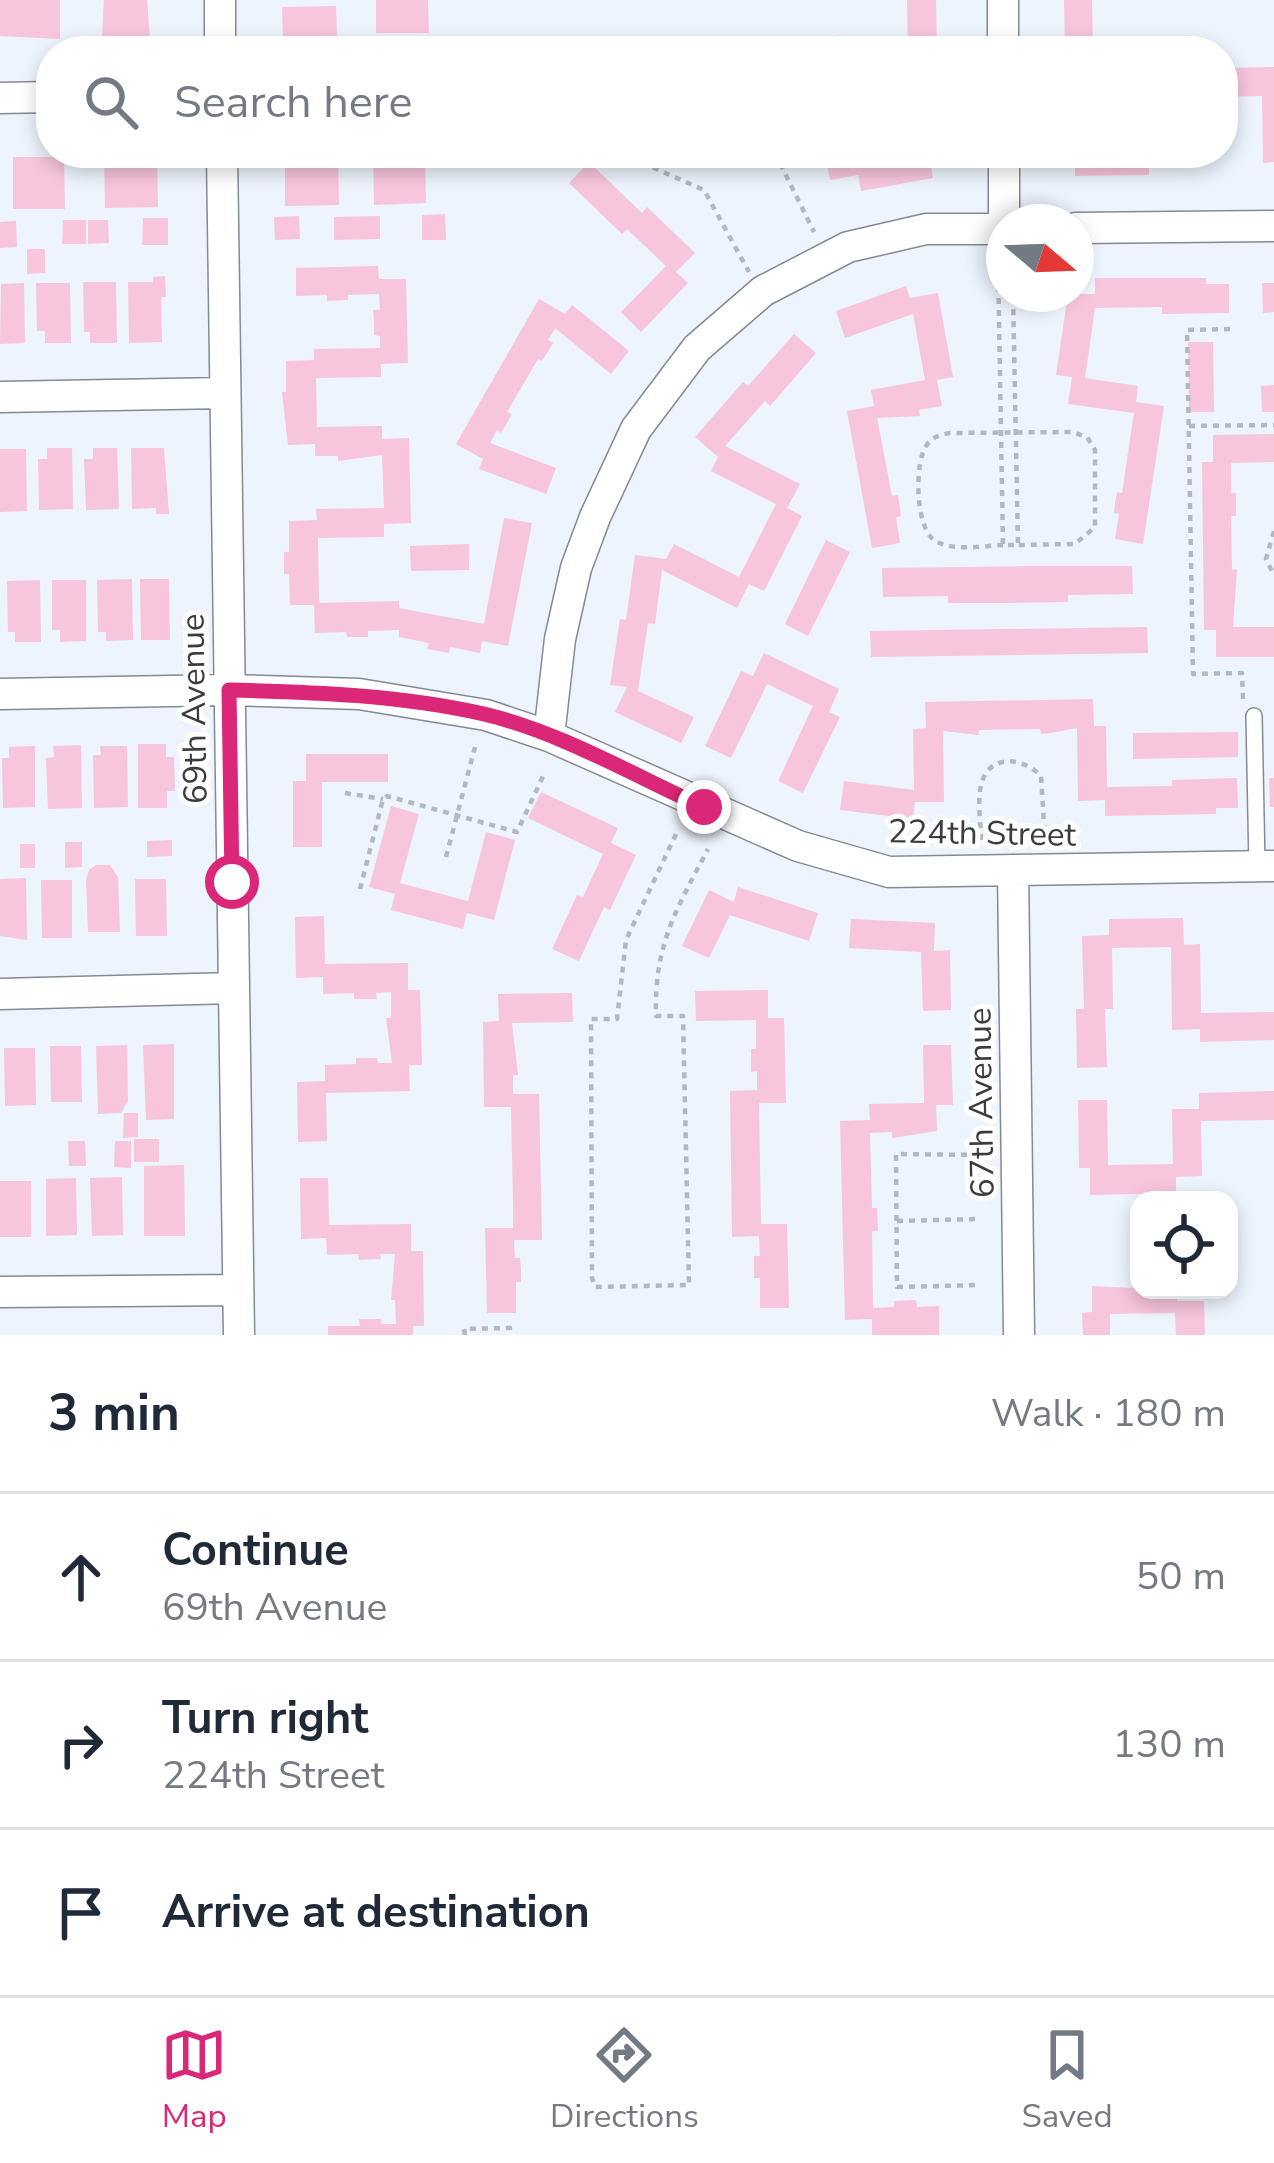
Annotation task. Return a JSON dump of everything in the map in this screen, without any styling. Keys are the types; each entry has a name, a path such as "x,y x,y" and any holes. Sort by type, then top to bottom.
{"street":[{"path":"220,0 220,36"},
{"path":"1003,0 1003,36"},
{"path":"0,98 36,97"},
{"name":"69th Avenue","path":"221,168 239,1335"},
{"path":"1004,168 1004,204"},
{"path":"549,736 560,640 576,568 636,429 697,348 763,291 848,247 926,230 986,226"},
{"path":"1094,228 1274,226"},
{"path":"0,397 224,394"},
{"name":"224th Street","path":"0,694 229,690 358,694 486,715 549,736 798,846 889,872 1266,866"},
{"name":"67th Avenue","path":"1013,870 1019,1335"},
{"path":"0,994 234,988"},
{"path":"0,1292 238,1290"}],"lane":[{"path":"1249,716 1266,866"}],"path":[{"path":"654,168 704,190 763,291"},
{"path":"783,168 827,258"},
{"path":"999,312 1003,545"},
{"path":"1013,312 1018,545"},
{"path":"1230,329 1187,330 1193,674 1242,674 1249,716"},
{"path":"1189,426 1274,425"},
{"path":"1001,432 1078,432 1087,437 1095,450 1098,500 1095,527 1082,541 958,547 934,542 921,525 920,464 930,441 950,433 1001,432"},
{"path":"1274,531 1266,559 1274,574"},
{"path":"446,856 476,748"},
{"path":"981,840 981,781 989,770 1009,760 1023,762 1041,776 1046,839"},
{"path":"345,793 387,796 517,832 544,774"},
{"path":"360,889 383,799"},
{"path":"676,834 626,940 617,1019 591,1019 595,1287 689,1285 683,1016 656,1016 655,976 663,940 708,849"},
{"path":"979,1155 896,1154 897,1287 980,1285"},
{"path":"897,1221 979,1219"},
{"path":"465,1335 464,1329 510,1328 510,1335"}],"building":[{"path":"0,0 60,0 60,36 0,36"},
{"path":"104,0 147,0 150,36 102,36"},
{"path":"376,0 428,0 429,33 376,33"},
{"path":"907,0 936,0 937,36 908,36"},
{"path":"1064,0 1092,0 1093,36 1065,36"},
{"path":"336,6 337,36 283,36 282,7"},
{"path":"1274,67 1274,162 1263,163 1262,96 1238,97 1238,68"},
{"path":"13,157 36,157 36,168 64,168 65,209 13,209"},
{"path":"104,168 157,168 158,207 105,208"},
{"path":"285,168 338,168 339,205 285,206"},
{"path":"373,168 425,168 426,203 374,205"},
{"path":"583,168 595,168 642,213 647,207 695,253 676,272 688,283 641,332 621,312 666,266 627,229 622,234 569,183"},
{"path":"828,168 931,168 933,178 861,191 858,175 830,180"},
{"path":"1075,168 1149,168 1149,175 1075,176"},
{"path":"445,214 446,240 422,240 422,215"},
{"path":"299,216 300,239 275,240 274,217"},
{"path":"380,216 380,239 334,240 334,217"},
{"path":"143,218 168,218 168,245 142,245"},
{"path":"63,220 86,220 86,244 62,244"},
{"path":"88,220 108,220 109,243 88,244"},
{"path":"16,221 17,247 0,248 0,222"},
{"path":"27,249 45,249 45,273 27,274"},
{"path":"378,266 379,279 406,279 408,363 381,364 381,377 316,378 317,427 382,426 382,439 409,438 411,523 384,524 384,537 318,538 319,603 399,601 399,608 484,624 504,518 532,523 508,646 482,641 480,653 450,647 449,653 399,637 399,630 368,631 368,637 315,633 314,605 290,605 289,574 284,574 289,521 317,520 316,509 384,508 382,455 338,461 338,456 315,456 315,444 288,445 282,392 286,392 286,361 314,360 314,349 380,348 373,310 380,310 379,294 327,301 327,295 296,296 296,268"},
{"path":"165,276 162,342 129,343 128,282 153,282 153,277"},
{"path":"1095,278 1206,278 1206,284 1229,284 1229,313 1095,308 1085,378 1138,386 1136,402 1164,406 1143,544 1115,539 1119,514 1114,513 1115,503 1117,492 1122,493 1134,413 1068,404 1072,377 1056,375 1065,312 1094,312"},
{"path":"83,282 116,282 117,343 90,343 90,332 84,332"},
{"path":"24,283 25,343 0,344 1,284"},
{"path":"36,283 70,283 71,343 45,343 45,331 37,331"},
{"path":"1262,283 1274,283 1274,312 1263,313"},
{"path":"906,286 910,298 938,293 953,377 937,380 942,406 919,410 920,416 877,418 892,496 898,495 900,543 872,548 847,411 874,406 871,390 925,380 913,314 845,338 836,311"},
{"path":"539,299 565,314 572,305 629,351 611,374 555,328 548,340 553,343 542,361 538,359 507,412 512,414 490,443 556,468 546,494 479,469 483,459 456,444"},
{"path":"794,334 816,353 770,406 765,401 725,446 800,484 787,508 802,516 764,591 749,584 737,608 662,570 655,624 648,623 638,691 694,717 681,743 615,712 627,687 610,685 635,555 666,559 674,544 739,577 776,504 711,471 718,457 695,437"},
{"path":"1188,342 1213,342 1214,412 1189,412"},
{"path":"1274,385 1274,412 1262,412 1261,386"},
{"path":"1274,434 1274,462 1231,463 1236,516 1231,516 1232,570 1237,569 1233,627 1274,627 1274,657 1216,657 1216,630 1204,630 1202,462 1213,462 1213,435"},
{"path":"47,448 72,448 73,509 39,510 38,459 47,459"},
{"path":"93,448 117,448 119,509 86,510 84,459 93,459"},
{"path":"131,448 164,448 169,514 156,514 156,508 132,509"},
{"path":"0,449 26,449 27,511 0,512"},
{"path":"826,540 850,552 808,636 785,624"},
{"path":"469,544 469,570 411,571 410,546"},
{"path":"1132,566 1133,594 1068,595 1068,602 1008,603 948,603 948,596 883,597 882,568"},
{"path":"132,579 133,640 106,641 106,632 98,632 97,580"},
{"path":"140,579 169,579 170,640 141,640"},
{"path":"40,580 41,642 15,642 15,632 8,632 7,581"},
{"path":"52,580 86,580 86,641 60,642 60,630 52,630"},
{"path":"1147,627 1148,653 871,657 870,631"},
{"path":"764,653 839,689 829,712 840,717 803,793 778,781 813,706 767,684 731,758 705,746 741,671 753,676"},
{"path":"1093,699 1094,726 1106,726 1107,787 1237,778 1238,808 1216,808 1216,814 1105,816 1105,800 1078,801 1077,728 1041,734 1040,729 979,730 979,735 943,731 944,802 915,802 913,819 840,810 844,781 914,790 913,729 926,728 925,702"},
{"path":"1238,732 1238,757 1133,759 1133,733"},
{"path":"138,744 166,744 166,757 174,757 175,791 167,791 167,808 138,808"},
{"path":"81,745 82,808 48,809 46,758 54,757 53,746"},
{"path":"35,746 35,807 3,808 2,758 9,758 9,747"},
{"path":"100,746 127,746 128,807 94,808 93,755 101,755"},
{"path":"306,754 388,754 388,782 322,782 322,847 293,847 293,781 306,781"},
{"path":"1269,778 1274,778 1274,807 1270,807"},
{"path":"541,792 618,828 611,843 636,855 579,961 552,949 603,854 528,818"},
{"path":"391,806 419,814 400,883 468,901 486,832 515,840 494,920 467,913 463,929 391,910 395,894 369,887"},
{"path":"172,840 172,856 147,857 147,841"},
{"path":"65,842 82,842 82,867 65,868"},
{"path":"20,844 35,844 35,868 20,868"},
{"path":"96,865 110,865 118,877 120,932 88,932 86,880"},
{"path":"26,878 27,940 0,936 0,879"},
{"path":"135,879 166,879 167,936 136,936"},
{"path":"41,880 72,880 72,938 42,938"},
{"path":"738,887 818,913 809,941 730,915 709,958 682,946 709,890 734,902"},
{"path":"324,916 325,964 408,963 408,990 420,990 422,1065 409,1065 410,1091 326,1093 327,1141 298,1142 297,1082 325,1081 325,1065 356,1064 356,1058 392,1063 386,1018 391,1018 391,992 376,993 377,999 354,999 354,993 323,994 323,977 296,978 295,917"},
{"path":"1183,918 1184,945 1200,944 1201,1013 1274,1012 1274,1040 1200,1042 1200,1029 1172,1030 1171,947 1112,948 1113,1009 1105,1009 1107,1067 1077,1068 1076,1009 1084,1009 1082,936 1109,935 1109,919"},
{"path":"851,919 935,923 934,951 950,950 951,1010 923,1011 921,952 849,948"},
{"path":"768,990 768,1018 784,1018 786,1103 759,1103 761,1224 787,1224 789,1308 760,1308 760,1278 754,1278 759,1236 732,1237 730,1091 757,1090 757,1071 751,1072 756,1020 696,1021 695,991"},
{"path":"572,993 573,1022 512,1023 518,1075 513,1075 513,1094 539,1094 542,1240 514,1240 521,1270 516,1313 487,1313 485,1228 513,1228 513,1203 511,1107 484,1107 483,1022 499,1021 498,994"},
{"path":"174,1044 174,1119 146,1120 143,1045"},
{"path":"127,1045 128,1101 121,1113 98,1114 96,1046"},
{"path":"923,1045 951,1045 953,1105 936,1105 937,1131 892,1138 892,1132 870,1133 872,1208 877,1208 878,1231 872,1231 873,1308 916,1300 917,1307 939,1306 939,1335 872,1335 872,1319 845,1320 840,1121 870,1120 869,1104 924,1103"},
{"path":"50,1046 81,1046 82,1102 51,1102"},
{"path":"4,1048 35,1048 36,1105 5,1106"},
{"path":"1274,1091 1274,1120 1201,1121 1202,1176 1176,1177 1176,1191 1090,1195 1090,1168 1079,1168 1078,1100 1107,1100 1108,1165 1173,1164 1172,1109 1199,1109 1199,1093"},
{"path":"124,1113 138,1113 138,1137 123,1138"},
{"path":"134,1139 159,1139 159,1162 134,1162"},
{"path":"68,1141 85,1141 86,1166 69,1166"},
{"path":"115,1141 131,1141 131,1168 114,1167"},
{"path":"184,1165 185,1236 144,1236 144,1166"},
{"path":"122,1177 123,1235 92,1236 90,1178"},
{"path":"76,1178 77,1235 46,1236 46,1179"},
{"path":"300,1178 328,1178 329,1225 411,1224 411,1251 423,1251 424,1326 413,1326 413,1335 328,1335 328,1326 360,1326 359,1319 396,1324 395,1300 391,1300 395,1254 359,1260 358,1254 327,1255 326,1238 301,1239"},
{"path":"0,1181 31,1181 31,1237 0,1237"},
{"path":"1092,1286 1130,1288 1130,1299 1204,1301 1205,1335 1176,1335 1175,1313 1110,1314 1110,1335 1083,1335 1082,1313 1092,1312"}],"route":[{"path":"232,882 229,690 358,694 486,715 549,736 704,807"}]}
